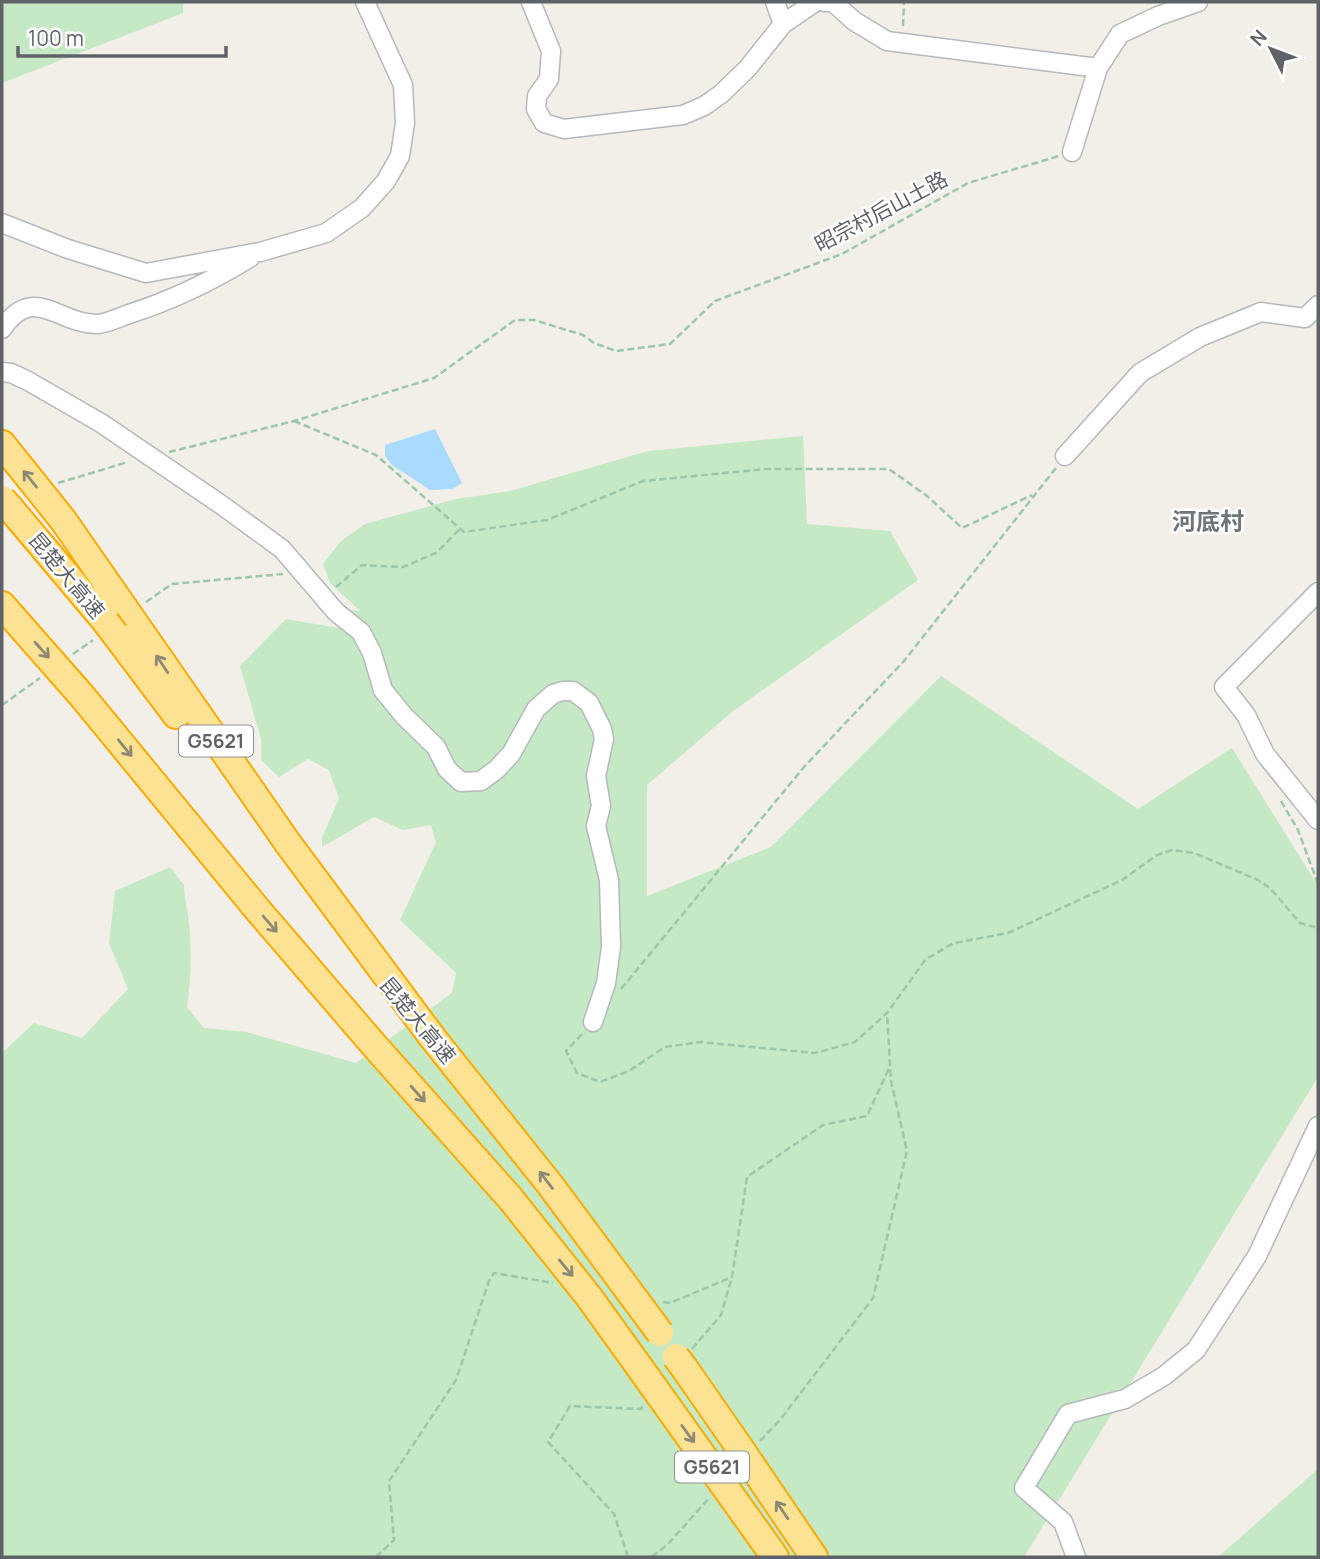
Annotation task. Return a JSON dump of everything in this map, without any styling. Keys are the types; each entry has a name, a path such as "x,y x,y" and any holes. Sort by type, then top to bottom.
{"highway":[{"name":"G5621","path":"2,443 63,520 287,842 432,1037"},
{"name":"昆楚大高速","path":"6,503 340,927 551,1186 683,1360 749,1454 814,1557"},
{"name":"G5621","path":"2,605 82,696 257,909 510,1198 589,1297 647,1391 775,1557"}],"street":[{"path":"2,223 68,249 146,273 260,251 326,233 362,208 386,181 400,156 405,123 403,85 365,2"},
{"path":"531,2 551,51 549,79 537,96 536,109 544,123 564,129 682,115 704,106 722,94 747,69 783,24 815,2"},
{"path":"775,2 783,24"},
{"path":"824,2 833,2 855,21 887,41 1098,68"},
{"path":"1072,152 1098,68 1120,34 1158,16 1198,2"},
{"path":"2,329 8,320 24,308 34,306 79,321 99,324 161,304 211,282 260,251"},
{"path":"1066,456 1140,373 1200,337 1261,312 1305,318 1318,305"},
{"path":"2,372 28,380 101,423 223,506 282,550 336,611 361,632 372,653 383,690 404,716 436,747 447,769 461,782 481,781 497,769 510,754 536,709 553,694 573,691 589,703 604,739 596,776 601,806 596,826 609,880 611,947 606,983 593,1022"},
{"path":"1318,592 1224,687 1246,715 1265,754 1318,820"},
{"path":"1076,1557 1063,1522 1024,1488 1068,1414 1125,1399 1164,1376 1196,1349 1257,1256 1318,1126"}],"path":[{"path":"901,43 904,2"},
{"name":"昭宗村后山土路","path":"460,528 376,456 294,421 434,379 515,320 534,320 583,335 594,343 615,351 670,344 715,300 842,254 968,183 1072,152"},
{"path":"618,992 804,767 904,661 1066,456"},
{"path":"342,594 335,586 362,565 403,567 436,553 460,528 464,532 548,520 643,481 766,469 890,469 927,496 962,528 1036,494"},
{"path":"145,603 172,584 304,573"},
{"path":"73,654 108,630"},
{"path":"2,705 48,672"},
{"path":"1280,799 1298,830 1318,884"},
{"path":"593,1022 566,1052 577,1073 600,1082 629,1072 665,1047 700,1042 815,1053 855,1042 887,1013 926,959 954,943 1008,933 1122,880 1157,855 1172,850 1194,853 1258,880 1270,888 1300,923 1318,928"},
{"path":"749,1454 780,1420 873,1298 906,1151 891,1082 887,1013"},
{"path":"683,1360 721,1315 732,1277"},
{"path":"628,1557 614,1514 548,1442 570,1406 641,1409 647,1391"},
{"path":"652,1557 668,1544 716,1490"}],"green space":[{"path":"2,2 183,2 183,13 2,83"},
{"path":"803,436 807,524 890,531 918,580 733,711 647,785 647,896 771,847 941,676 1138,809 1232,748 1318,886 1318,1077 1024,1557 2,1557 2,1053 34,1023 82,1038 128,989 109,943 115,891 170,867 184,885 191,944 187,1007 204,1028 246,1032 356,1063 452,993 456,973 400,920 436,842 431,825 403,830 374,817 322,847 322,838 339,798 329,770 308,759 279,777 261,760 261,739 240,666 286,619 338,628 351,610 360,611 330,583 323,564 341,541 365,524 456,499 510,491 648,451"},
{"path":"1318,1469 1318,1557 1218,1557"}],"water":[{"path":"435,429 462,483 452,489 430,490 392,465 385,456 385,445"}],"district":[{"name":"河底村","path":"1208,520"}]}
